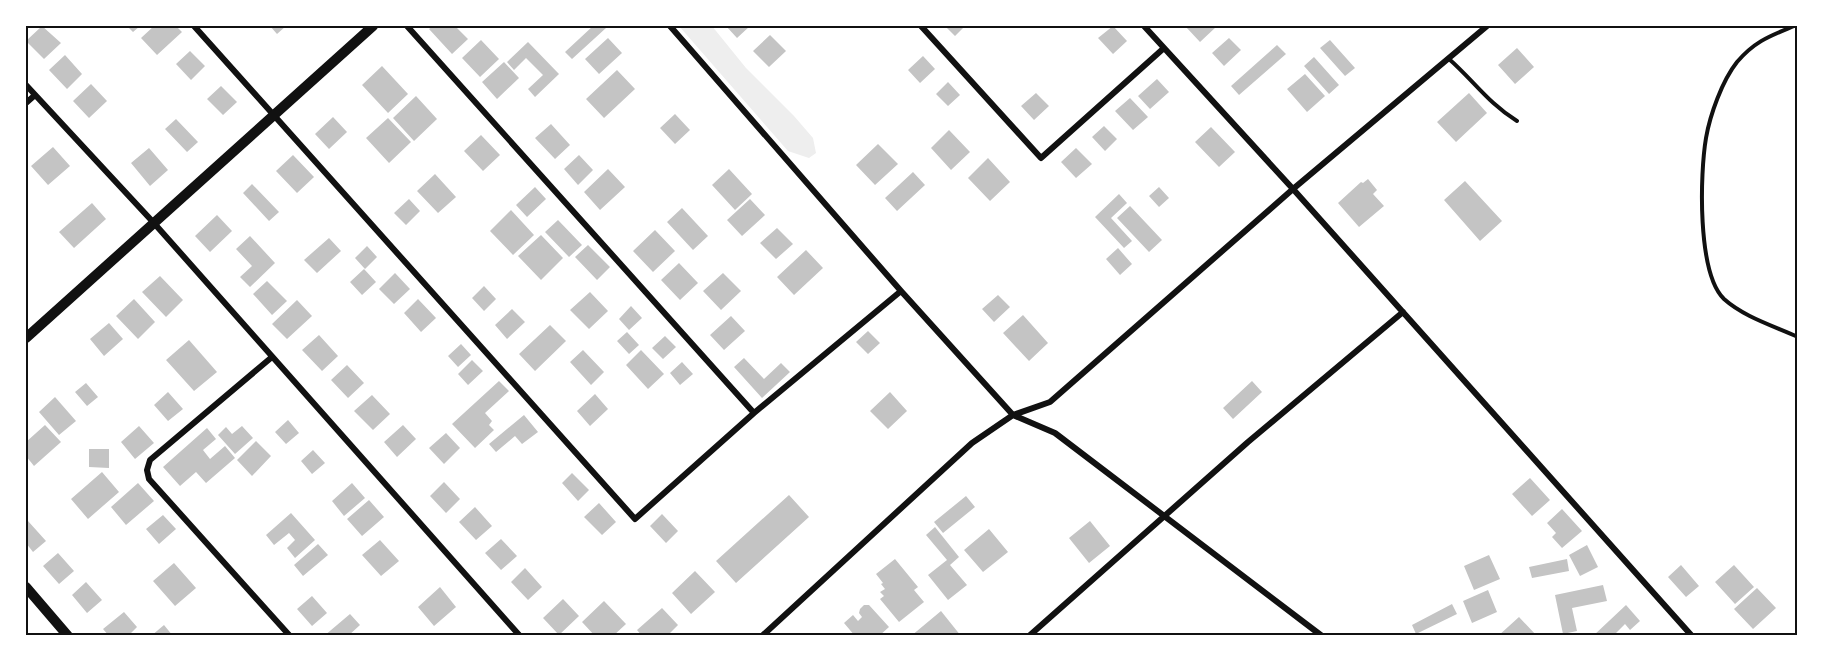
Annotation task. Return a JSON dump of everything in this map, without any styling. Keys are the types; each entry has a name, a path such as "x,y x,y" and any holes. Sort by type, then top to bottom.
{"street":[{"path":"194,26 635,519 754,413 901,291"},
{"path":"26,338 374,26"},
{"path":"407,26 754,413"},
{"path":"670,26 901,291 1013,415 1055,432 1322,636"},
{"path":"921,26 1041,158 1164,48"},
{"path":"1144,26 1293,189 1692,636"},
{"path":"762,636 972,443 1013,415 1050,402 1293,189 1487,26"},
{"path":"26,85 153,222 520,636"},
{"path":"26,103 35,95"},
{"path":"1029,636 1248,442 1403,312"},
{"path":"272,357 150,460 147,470 149,478 290,636"},
{"path":"26,587 68,636"}],"lane":[{"path":"1794,26 1757,42 1736,64 1717,99 1706,137 1703,218 1706,256 1713,279 1723,298 1746,313 1797,337"},
{"path":"1448,58 1469,76 1498,109 1516,121"}],"shaded area":[{"path":"679,26 712,26 746,68 813,138 816,153 809,158 788,151"}],"building":[{"path":"42,26 61,43 44,59 26,41"},
{"path":"127,26 140,26 133,32"},
{"path":"154,26 176,26 182,32 157,55 141,38"},
{"path":"270,26 286,26 277,34"},
{"path":"433,26 455,26 468,39 452,54 429,29"},
{"path":"593,26 606,28 572,59 565,52"},
{"path":"726,26 750,26 737,38"},
{"path":"945,26 965,26 955,36"},
{"path":"1113,26 1127,41 1113,54 1098,38"},
{"path":"1186,27 1216,27 1200,42"},
{"path":"770,35 786,51 769,67 753,51"},
{"path":"608,38 622,53 599,74 585,59"},
{"path":"1229,38 1241,50 1224,66 1212,53"},
{"path":"481,40 499,59 480,77 462,58"},
{"path":"1330,40 1355,68 1345,76 1320,48"},
{"path":"528,42 559,74 535,97 528,89 543,75 526,58 514,70 507,62"},
{"path":"1277,45 1286,54 1239,95 1231,86"},
{"path":"1517,48 1534,67 1515,84 1498,65"},
{"path":"190,51 205,66 191,80 176,64"},
{"path":"65,55 82,74 67,89 49,70"},
{"path":"923,56 935,69 920,83 908,70"},
{"path":"1314,57 1339,85 1329,94 1304,66"},
{"path":"504,62 519,78 497,99 482,82"},
{"path":"382,66 408,94 388,113 362,85"},
{"path":"617,70 635,89 604,118 586,99"},
{"path":"1305,74 1325,96 1307,112 1287,89"},
{"path":"1157,79 1169,92 1150,109 1138,96"},
{"path":"948,82 960,95 948,106 936,94"},
{"path":"91,84 107,101 89,118 73,101"},
{"path":"221,86 237,102 223,115 207,99"},
{"path":"1036,93 1049,106 1034,120 1021,106"},
{"path":"1469,93 1487,113 1456,142 1437,122"},
{"path":"416,96 437,119 414,141 393,118"},
{"path":"1130,98 1148,117 1133,130 1115,111"},
{"path":"675,114 690,130 675,144 660,128"},
{"path":"333,117 347,132 329,149 315,134"},
{"path":"388,118 411,142 389,163 366,138"},
{"path":"176,119 198,142 187,152 165,129"},
{"path":"551,124 570,145 555,159 535,138"},
{"path":"1104,126 1117,139 1105,151 1092,137"},
{"path":"1211,127 1235,152 1219,167 1195,142"},
{"path":"949,130 970,152 951,170 931,148"},
{"path":"481,135 500,155 483,171 464,151"},
{"path":"878,144 898,164 875,185 856,165"},
{"path":"53,147 70,166 48,185 31,166"},
{"path":"149,148 168,170 150,186 131,163"},
{"path":"1076,148 1092,164 1076,178 1061,162"},
{"path":"293,155 314,177 297,193 276,171"},
{"path":"579,155 593,170 578,185 564,169"},
{"path":"988,158 1010,182 990,201 968,178"},
{"path":"608,169 625,187 600,210 584,192"},
{"path":"729,169 752,194 735,210 712,185"},
{"path":"913,172 925,185 897,211 885,198"},
{"path":"435,174 456,197 438,213 417,191"},
{"path":"1368,179 1377,190 1373,194 1384,206 1359,227 1338,203 1361,182"},
{"path":"1465,181 1502,221 1480,241 1444,200"},
{"path":"252,184 279,212 269,221 243,193"},
{"path":"535,187 546,199 527,217 516,205"},
{"path":"1159,187 1169,198 1159,207 1149,196"},
{"path":"1119,194 1127,203 1111,218 1132,241 1124,248 1095,217"},
{"path":"409,199 420,211 406,225 394,213"},
{"path":"750,199 765,215 742,236 727,220"},
{"path":"92,203 106,219 74,248 59,232"},
{"path":"1130,206 1162,240 1149,252 1117,218"},
{"path":"682,208 708,236 693,250 667,222"},
{"path":"511,210 534,235 513,255 490,231"},
{"path":"217,215 232,231 210,252 195,236"},
{"path":"558,220 582,245 569,257 545,232"},
{"path":"777,228 793,244 776,259 760,243"},
{"path":"655,230 675,251 653,272 633,251"},
{"path":"541,235 563,258 541,280 518,256"},
{"path":"250,236 275,263 250,287 240,277 252,266 236,249"},
{"path":"329,238 341,251 317,273 304,260"},
{"path":"588,245 610,267 597,280 575,257"},
{"path":"367,246 377,257 365,269 355,258"},
{"path":"1118,248 1132,264 1120,275 1106,259"},
{"path":"806,250 823,268 794,295 777,277"},
{"path":"679,263 698,283 680,300 661,280"},
{"path":"364,269 376,282 362,295 350,282"},
{"path":"395,273 410,289 394,304 379,289"},
{"path":"723,273 741,291 721,310 703,291"},
{"path":"160,276 183,300 166,317 142,292"},
{"path":"267,281 287,301 272,315 253,294"},
{"path":"484,286 496,299 484,311 472,298"},
{"path":"590,292 608,311 589,329 570,310"},
{"path":"998,295 1010,307 994,322 982,309"},
{"path":"134,299 155,322 138,339 116,316"},
{"path":"418,299 436,318 421,332 404,313"},
{"path":"297,300 312,316 287,339 272,324"},
{"path":"631,306 642,318 629,330 619,319"},
{"path":"512,309 525,322 507,339 495,325"},
{"path":"1023,315 1048,343 1029,361 1003,333"},
{"path":"731,316 745,331 724,350 710,335"},
{"path":"109,323 123,339 104,356 90,339"},
{"path":"550,325 566,341 535,371 519,354"},
{"path":"868,331 880,343 868,354 856,342"},
{"path":"627,332 639,345 629,354 617,341"},
{"path":"319,335 338,356 322,371 302,350"},
{"path":"665,336 676,347 663,359 652,348"},
{"path":"189,340 217,372 194,391 166,360"},
{"path":"461,344 471,355 458,367 448,356"},
{"path":"583,350 604,372 591,385 570,362"},
{"path":"641,350 664,374 648,389 626,365"},
{"path":"744,358 764,379 781,363 790,372 762,398 734,367"},
{"path":"472,360 483,371 468,385 458,374"},
{"path":"682,362 693,374 680,385 670,373"},
{"path":"347,365 364,383 348,398 331,380"},
{"path":"499,381 509,391 485,413 492,421 489,425 494,430 475,448 452,424"},
{"path":"1252,381 1262,392 1233,419 1223,408"},
{"path":"86,383 98,397 87,406 75,392"},
{"path":"168,392 183,409 168,421 154,405"},
{"path":"890,392 907,411 888,429 870,411"},
{"path":"595,394 608,409 590,426 577,411"},
{"path":"372,395 390,414 373,430 354,411"},
{"path":"55,397 76,421 59,435 39,412"},
{"path":"524,415 538,432 522,444 515,436 496,452 489,444"},
{"path":"288,420 299,433 286,444 275,432"},
{"path":"45,425 61,442 34,466 26,456 26,442"},
{"path":"403,425 416,439 397,457 384,442"},
{"path":"139,426 154,443 135,459 121,442"},
{"path":"242,426 253,438 235,454 218,435 226,427 232,434"},
{"path":"207,428 216,439 203,450 210,459 225,446 235,458 206,483 196,472 180,486 163,467"},
{"path":"446,433 460,448 444,464 429,448"},
{"path":"256,441 271,456 252,476 237,460"},
{"path":"89,449 109,449 109,468 89,467"},
{"path":"313,450 325,463 312,474 301,461"},
{"path":"102,472 119,492 88,519 71,499"},
{"path":"572,473 589,490 578,501 562,483"},
{"path":"1530,478 1550,500 1532,516 1512,494"},
{"path":"444,482 460,499 446,513 430,496"},
{"path":"138,483 154,501 126,525 111,507"},
{"path":"352,483 365,498 344,516 332,501"},
{"path":"789,495 809,517 736,583 716,561"},
{"path":"966,496 975,507 943,533 934,522"},
{"path":"369,500 384,517 362,536 347,519"},
{"path":"599,503 616,522 602,535 584,517"},
{"path":"475,507 492,526 476,540 459,522"},
{"path":"1562,509 1582,531 1562,548 1552,537 1556,533 1547,523"},
{"path":"291,513 315,540 295,558 287,548 295,540 289,533 274,545 266,535"},
{"path":"662,514 678,531 666,543 650,526"},
{"path":"163,515 176,529 159,544 146,529"},
{"path":"28,521 46,541 33,552 26,543 26,523"},
{"path":"1090,521 1110,546 1089,563 1069,538"},
{"path":"935,527 959,557 950,565 967,585 948,600 928,575 947,560 926,535"},
{"path":"989,529 1008,552 983,572 964,550"},
{"path":"501,539 517,556 501,570 485,553"},
{"path":"380,540 399,561 381,576 362,555"},
{"path":"318,544 328,555 303,576 294,565"},
{"path":"1587,545 1598,567 1580,576 1569,555"},
{"path":"58,553 74,571 59,584 43,566"},
{"path":"1489,555 1500,579 1474,590 1464,566"},
{"path":"895,559 918,587 914,590 924,602 899,622 880,599 884,596 880,592 885,589 876,574"},
{"path":"1567,559 1569,571 1532,578 1529,567"},
{"path":"174,563 196,588 175,606 153,581"},
{"path":"1681,565 1699,586 1686,597 1668,577"},
{"path":"1734,565 1754,587 1735,604 1715,582"},
{"path":"525,568 542,587 528,600 511,582"},
{"path":"695,571 715,592 691,614 672,593"},
{"path":"86,582 102,600 87,613 72,595"},
{"path":"1603,585 1607,601 1572,608 1577,631 1563,634 1555,595"},
{"path":"440,587 456,607 434,626 418,607"},
{"path":"1757,588 1776,608 1753,629 1734,609"},
{"path":"1488,590 1497,612 1472,623 1463,601"},
{"path":"312,596 327,613 312,626 297,609"},
{"path":"563,599 579,616 559,635 543,618"},
{"path":"604,601 626,624 613,636 595,636 582,622"},
{"path":"1452,604 1457,614 1416,634 1412,625"},
{"path":"864,605 869,605 889,627 879,636 855,636 844,623 853,615 858,621 862,617 859,613 860,609"},
{"path":"1626,605 1640,621 1630,630 1625,624 1613,636 1593,636"},
{"path":"662,608 678,625 667,636 642,636 637,630"},
{"path":"941,611 961,636 911,636"},
{"path":"124,612 137,627 128,636 109,636 103,629"},
{"path":"350,614 360,625 348,636 324,636"},
{"path":"1519,617 1537,636 1498,636"},
{"path":"164,625 173,636 151,636"}]}
